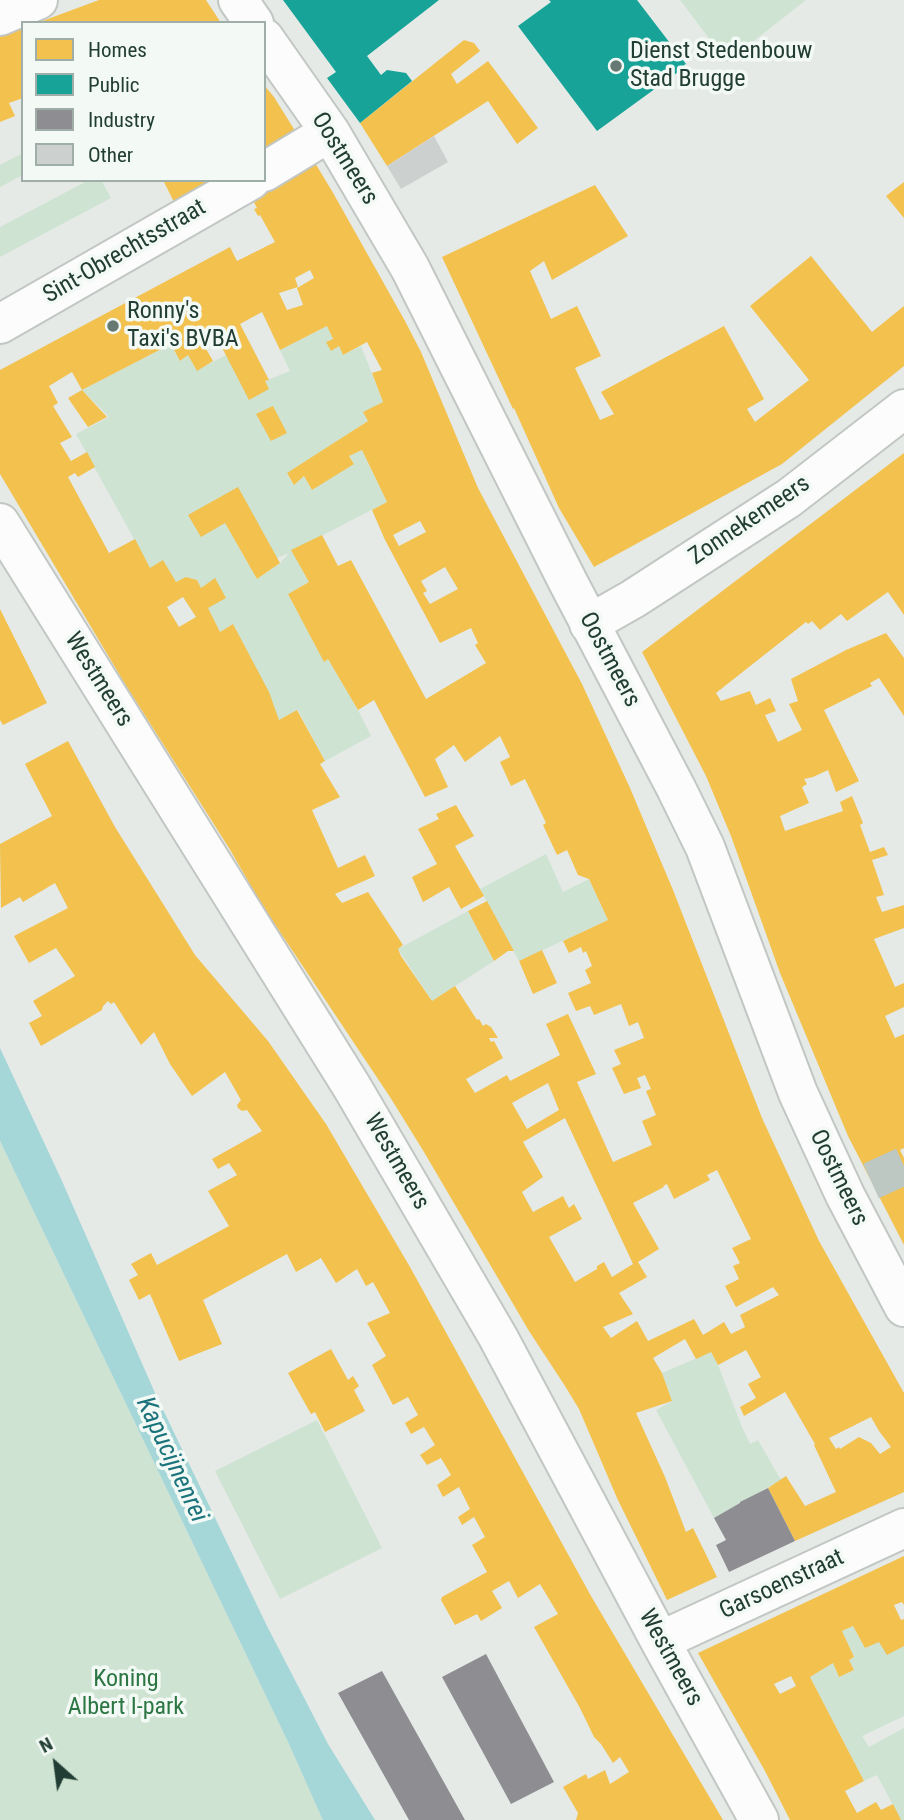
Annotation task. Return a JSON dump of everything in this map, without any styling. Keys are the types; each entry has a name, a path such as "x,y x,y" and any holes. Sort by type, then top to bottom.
{"street":[{"path":"0,16 38,0"},
{"path":"238,0 253,21"},
{"name":"Oostmeers","path":"266,41 330,132 410,268 589,624 676,788 705,847 798,1093 858,1188 904,1307"},
{"path":"266,171 330,132"},
{"name":"Sint-Obrechtsstraat","path":"0,324 248,182"},
{"name":"Zonnekemeers","path":"589,624 641,594 789,498 904,409"},
{"name":"Westmeers","path":"0,523 352,1087 498,1337 758,1820"},
{"name":"Garsoenstraat","path":"660,1641 904,1528"}],"green space":[{"path":"680,0 806,0 727,62"},
{"path":"21,154 21,176 0,187 0,165"},
{"path":"85,182 102,182 111,198 0,257 0,227"},
{"path":"327,326 333,339 326,342 339,346 343,355 361,346 383,402 364,412 368,421 287,474 294,485 304,476 312,490 354,463 349,456 362,450 387,502 292,551 309,582 288,594 324,661 328,659 371,736 325,761 298,710 279,720 233,624 220,632 208,608 215,579 201,588 197,580 186,577 176,582 150,568 76,434 109,417 82,390 171,344 180,361 188,355 197,370 226,355 265,381 290,371 280,350","holes":["225,523 277,558 289,553 257,579"]},
{"path":"546,854 563,892 589,879 608,920 519,961 480,889"},
{"path":"468,911 494,961 432,1001 398,949"},
{"name":"Koning Albert I-park","path":"0,1141 289,1744 323,1820 0,1820"},
{"path":"711,1352 750,1444 758,1440 781,1480 714,1518 656,1410 672,1401 662,1373"},
{"path":"317,1420 382,1548 280,1599 215,1471"},
{"path":"853,1626 865,1648 904,1629 904,1716 862,1736 869,1747 904,1728 904,1820 901,1820 877,1775 864,1781 810,1677 833,1663 839,1677 854,1670 849,1660 854,1657 842,1631"}],"water":[{"name":"Kapucijnenrei","path":"0,1048 155,1393 267,1626 328,1744 375,1820 323,1820 321,1816 0,1141"}],"building: Homes":[{"path":"99,0 206,0 220,21 42,21"},
{"path":"21,28 21,99 9,103 15,116 0,122 0,37"},
{"path":"464,40 474,43 480,51 451,74 457,84 488,61 538,128 517,144 488,101 387,166 360,123"},
{"path":"266,87 274,97 297,134 266,152"},
{"path":"312,158 405,321 421,352 478,488 582,684 630,788 762,1118 819,1241 904,1393 904,1492 795,1541 768,1488 786,1476 805,1506 836,1492 815,1444 785,1392 744,1416 740,1407 756,1398 748,1384 761,1377 746,1350 718,1365 711,1352 696,1359 685,1339 653,1358 662,1373 672,1401 636,1413 686,1532 693,1528 717,1577 667,1600 617,1498 579,1409 529,1331 390,1097 262,905 125,684 0,474 0,370 230,247 237,261 275,242 254,209 257,208 249,193","holes":["310,270 314,278 297,288 303,305 287,310 279,293 298,287 295,278","262,312 280,350 327,326 333,339 326,342 331,351 339,346 343,355 367,342 382,370 372,373 383,402 363,412 368,421 287,473 294,485 304,476 312,490 354,464 349,456 362,450 387,502 372,510 440,643 471,628 478,643 475,645 486,663 426,699 351,560 338,566 322,535 291,550 309,582 288,594 324,662 328,659 358,710 374,700 425,797 448,787 435,759 454,745 465,762 500,736 510,757 500,762 511,786 525,779 546,823 543,825 557,855 567,850 578,875 589,879 608,920 563,941 569,953 581,947 583,953 586,951 592,966 585,970 591,983 568,993 576,1011 590,1006 594,1015 621,1004 629,1026 638,1022 644,1038 614,1050 621,1064 612,1068 624,1094 641,1088 637,1078 645,1075 651,1089 646,1091 656,1115 642,1121 652,1145 613,1162 577,1082 596,1074 568,1014 546,1024 560,1055 510,1081 507,1075 475,1093 466,1079 503,1058 494,1041 491,1042 489,1038 498,1038 491,1027 486,1024 483,1026 479,1019 477,1020 455,986 432,1001 401,956 398,949 403,945 368,892 342,903 335,894 375,876 365,855 338,868 312,810 340,797 320,764 325,761 297,710 279,720 269,692 233,624 220,632 208,608 226,598 215,578 201,588 197,580 186,577 176,582 163,560 150,568 135,539 109,553 68,477 75,473 78,477 95,467 87,452 71,461 60,443 72,437 53,406 58,403 49,386 72,372 82,390 171,344 180,361 188,355 197,371 213,361 205,347 218,340 249,400 269,389 265,381 269,380 240,324","420,521 426,532 399,546 393,535","445,567 458,589 430,604 423,593 427,591 421,581","183,597 196,617 179,627 167,607","548,1083 559,1110 527,1129 512,1103","565,1118 633,1264 612,1277 604,1262 575,1282 549,1237 582,1219 574,1204 569,1208 563,1196 533,1212 522,1192 543,1177 523,1142","717,1170 751,1239 732,1248 740,1263 733,1266 739,1279 725,1286 736,1307 773,1287 779,1295 740,1315 745,1327 731,1334 724,1322 703,1335 694,1319 648,1341 637,1321 611,1338 603,1327 633,1314 619,1293 647,1277 638,1262 659,1249 633,1203 667,1184 674,1199 710,1180 707,1175","871,1417 891,1447 880,1454 871,1443 859,1437 840,1449 836,1449 829,1438"]},
{"path":"164,182 212,182 175,204"},
{"path":"904,182 904,218 886,196"},
{"path":"595,185 628,236 552,280 544,261 530,271 551,319 577,306 601,356 575,368 600,420 614,414 601,392 724,326 764,399 747,409 755,422 809,380 750,306 811,256 872,332 904,306 904,366 782,464 594,567 559,508 442,257"},
{"path":"82,390 107,417 88,427 68,398"},
{"path":"273,406 287,433 271,441 256,414"},
{"path":"904,453 904,615 888,592 847,621 841,614 820,630 812,621 808,624 806,622 716,693 721,701 750,691 756,705 770,698 776,711 765,715 778,742 802,730 789,704 798,701 791,679 846,650 886,633 904,658 904,716 879,678 870,683 872,686 824,710 859,781 836,792 828,770 804,779 807,784 802,787 809,803 780,816 785,831 843,811 840,802 852,796 863,823 860,825 870,852 884,847 888,855 872,860 884,895 876,897 882,912 904,905 904,928 874,939 895,987 904,983 904,1007 885,1016 895,1038 904,1034 904,1148 900,1150 904,1158 904,1245 848,1136 780,973 731,836 706,776 642,652"},
{"path":"238,487 280,563 257,579 225,523 201,537 188,515"},
{"path":"0,609 47,703 3,725 0,720"},
{"path":"68,741 115,827 195,955 268,1041 326,1124 410,1267 591,1596 723,1820 576,1820 578,1813 563,1787 586,1774 588,1779 605,1770 610,1784 629,1772 620,1757 613,1763 594,1737 534,1627 558,1614 540,1584 518,1598 509,1581 492,1591 502,1608 481,1621 477,1614 455,1625 441,1600 487,1572 472,1545 485,1537 474,1517 462,1525 458,1517 470,1509 459,1487 443,1497 437,1485 451,1475 441,1458 427,1465 420,1455 435,1445 424,1427 411,1434 405,1423 418,1415 408,1397 393,1405 372,1365 386,1356 367,1323 390,1313 373,1282 366,1286 357,1269 336,1283 321,1258 296,1272 287,1254 203,1300 222,1344 179,1361 150,1294 139,1300 129,1280 138,1275 131,1264 151,1253 157,1265 229,1226 208,1191 237,1175 229,1163 218,1169 212,1159 262,1131 247,1110 238,1108 241,1100 225,1072 192,1096 170,1064 154,1032 141,1045 114,1002 111,1004 108,1001 102,1010 41,1046 29,1023 42,1016 33,1001 75,976 56,948 29,963 14,936 68,908 55,883 23,902 20,897 1,908 0,844 52,816 25,764"},
{"path":"456,805 474,836 455,846 484,896 461,909 449,887 423,902 412,877 437,864 418,829 439,819 436,814"},
{"path":"487,901 514,951 508,951 494,961 468,911"},
{"path":"542,950 557,983 533,994 519,961"},
{"path":"331,1349 348,1380 353,1376 359,1386 354,1390 365,1411 325,1432 315,1412 311,1414 288,1373"},
{"path":"904,1556 904,1605 902,1602 894,1605 901,1620 904,1619 904,1646 887,1655 879,1642 865,1648 853,1626 842,1631 854,1657 849,1660 854,1670 839,1677 833,1663 810,1677 864,1781 845,1791 857,1813 876,1802 881,1810 893,1804 901,1820 790,1820 698,1653","holes":["791,1676 796,1686 780,1694 774,1684"]}],"building: Public":[{"path":"283,0 439,0 367,56 381,75 387,70 406,73 412,81 360,123 327,78 336,72"},
{"name":"Dienst Stedenbouw Stad Brugge","path":"549,0 637,0 686,64 685,67 597,131 518,26 551,2"}],"building: Industry":[{"path":"768,1488 795,1541 729,1572 716,1545 726,1540 714,1518"},
{"path":"486,1654 554,1782 511,1804 442,1677"},
{"path":"382,1671 465,1820 409,1820 338,1693"}],"building: Other":[{"path":"434,136 448,162 401,189 387,166"}],"tunnel":[{"path":"871,1181 904,1166"}],"place":[{"name":"Dienst Stedenbouw Stad Brugge","path":"616,66"},
{"name":"Ronny's Taxi's BVBA","path":"113,326"}]}
